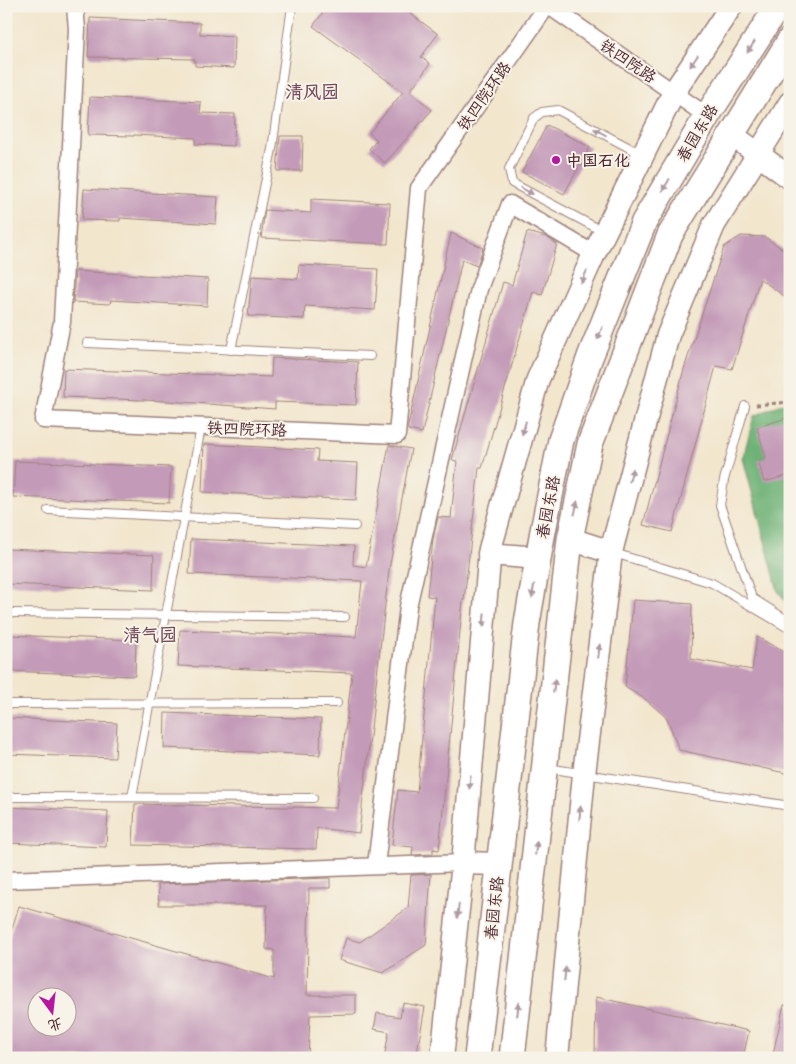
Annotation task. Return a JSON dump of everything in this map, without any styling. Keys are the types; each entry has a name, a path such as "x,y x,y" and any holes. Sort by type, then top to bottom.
{"main road":[{"name":"春园东路","path":"477,1058 527,623 561,440 590,357 644,222 707,116 778,6"},
{"name":"春园东路","path":"512,1058 570,539 590,444 670,235 790,40"}],"street":[{"name":"铁四院环路","path":"75,6 77,29 62,322 43,420 397,435 419,188 548,6"},
{"name":"铁四院路","path":"548,6 707,116"},
{"path":"442,1058 463,863 490,554 538,379 594,254 674,92 731,6"},
{"path":"556,1058 584,774 611,552 668,335 714,226 790,103"},
{"path":"731,134 790,178"},
{"path":"376,865 408,607 479,289 510,204 594,254"},
{"path":"570,539 611,552"},
{"path":"490,554 538,558"},
{"path":"6,880 376,865 500,864"},
{"path":"448,1007 483,1009"}],"lane":[{"path":"231,350 272,149 292,6"},
{"path":"605,232 512,183 509,169 513,160 534,118 542,112 558,110 642,155"},
{"path":"87,343 370,356"},
{"path":"745,406 724,480 720,505 752,598 790,622"},
{"path":"132,797 201,427"},
{"path":"48,510 355,526"},
{"path":"611,552 712,583 790,630"},
{"path":"11,613 345,617"},
{"path":"6,704 337,703"},
{"path":"545,768 790,806"},
{"path":"6,796 313,798"}],"path":[{"path":"745,406 790,402"}],"green space":[{"path":"790,400 790,608 778,591 743,458 754,416"}],"building":[{"path":"328,6 400,6 438,34 421,57 430,64 410,91 432,110 385,163 369,149 377,140 369,133 403,92 313,26"},
{"path":"90,18 200,23 200,34 235,36 234,68 195,66 195,59 88,57"},
{"path":"90,97 201,102 200,113 235,114 234,146 195,144 196,138 88,135"},
{"name":"中国石化","path":"547,125 590,147 564,194 522,172"},
{"path":"280,136 303,136 302,171 277,171"},
{"path":"84,189 218,197 216,224 120,218 120,221 82,220"},
{"path":"311,199 390,203 388,244 261,238 265,210 311,213"},
{"path":"527,232 546,237 557,244 542,295 533,292 482,468 479,468 463,600 439,850 433,849 433,854 412,855 413,847 392,845 398,790 417,792 435,597 427,596 433,539 438,517 451,518 457,461 452,460 503,282 512,285"},
{"path":"451,233 483,248 477,266 462,260 422,433 408,430 408,426"},
{"path":"741,236 765,237 790,254 790,300 760,279 732,369 716,366 672,532 643,525 684,369 724,247"},
{"path":"299,265 378,269 375,310 305,306 304,319 248,316 252,276 298,279"},
{"path":"75,271 208,279 207,306 111,300 110,304 73,302"},
{"path":"272,358 358,362 356,405 275,402 275,409 168,401 63,397 64,369 271,377"},
{"path":"790,417 790,475 764,482 758,460 766,458 757,427"},
{"path":"204,444 318,450 317,461 358,463 356,500 202,492"},
{"path":"389,445 411,449 389,570 359,833 317,828 316,849 133,845 135,804 336,808 352,673 178,666 180,630 356,637 362,581 189,574 191,539 354,546 353,565 366,567"},
{"path":"15,461 171,467 169,503 13,497"},
{"path":"6,549 154,555 153,590 6,584"},
{"path":"633,600 692,604 691,659 752,670 757,637 790,655 790,774 679,750 667,718 645,699 625,687"},
{"path":"6,635 136,640 135,676 6,671"},
{"path":"165,713 321,719 320,755 164,748"},
{"path":"6,718 117,723 115,758 6,754"},
{"path":"6,807 108,811 106,847 6,843"},
{"path":"431,874 426,945 383,973 339,960 346,938 360,942 408,908 411,875"},
{"path":"330,878 330,888 309,888 307,995 356,995 356,1014 310,1015 308,1058 6,1058 6,948 19,906 274,979 274,950 266,949 267,905 159,905 158,884"},
{"path":"596,997 749,1031 743,1058 620,1058 595,1052"},
{"path":"403,1003 425,1007 416,1058 384,1058 389,1032 374,1029 377,1013 400,1017"},
{"path":"784,1005 790,1006 790,1058 772,1058"}],"place":[{"name":"中国石化","path":"556,160"}],"district":[{"name":"清风园","path":"312,92"},
{"name":"清气园","path":"150,635"}]}
